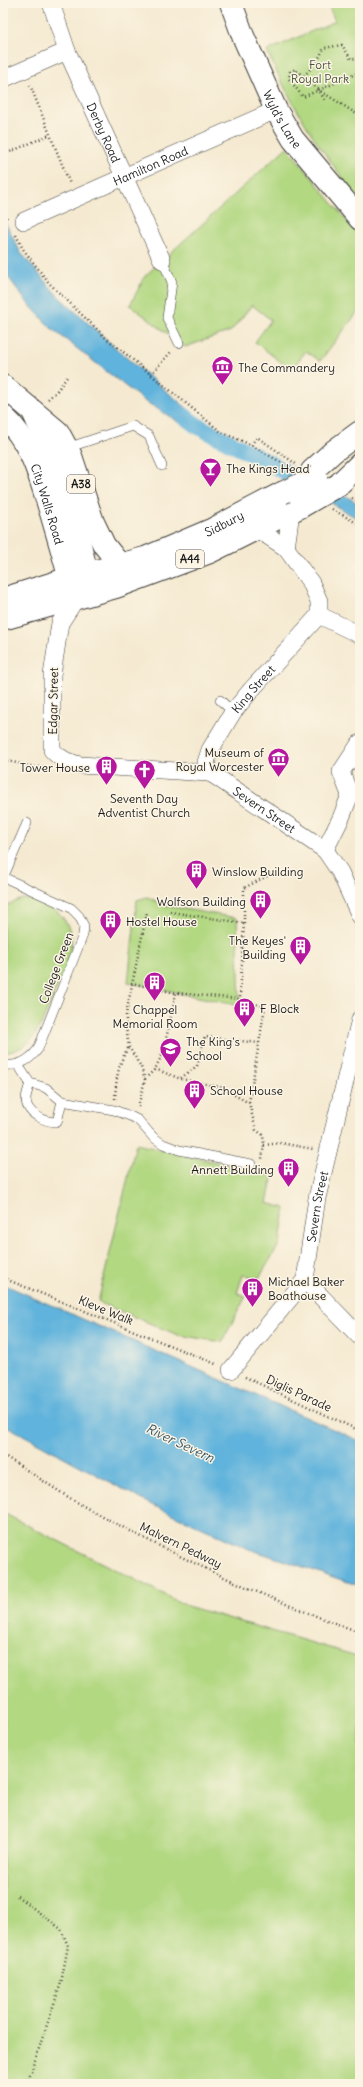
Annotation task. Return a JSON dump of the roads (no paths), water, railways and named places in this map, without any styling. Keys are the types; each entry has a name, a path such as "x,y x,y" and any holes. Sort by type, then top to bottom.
{"main road":[{"name":"Wyld's Lane","path":"231,3 243,36 276,110 293,139 360,219"},
{"name":"City Walls Road","path":"3,386 58,432 67,448 93,522 104,545 120,565"},
{"name":"City Walls Road","path":"33,411 60,473 73,515 78,576 75,600"},
{"name":"City Walls Road","path":"3,416 26,443 78,576"},
{"name":"A44","path":"297,503 314,474 334,451 360,432"},
{"path":"346,471 360,451"},
{"name":"Sidbury","path":"75,600 116,587 210,552 257,529 346,471"},
{"name":"A44","path":"314,474 346,471"},
{"name":"Sidbury","path":"78,576 145,558 213,529 297,503"},
{"name":"A44","path":"3,599 78,576"},
{"name":"A44","path":"3,619 75,600"}],"street":[{"name":"Derby Road","path":"51,3 67,51 162,260"},
{"path":"3,79 67,51"},
{"name":"Hamilton Road","path":"16,224 276,110"},
{"path":"286,548 297,503"},
{"path":"257,529 286,548 311,583 319,601 319,615 360,635"},
{"name":"Edgar Street","path":"75,600 60,623 52,675 52,750 58,757 68,762 80,765"},
{"name":"King Street","path":"209,773 206,762 210,750 233,712 319,615"},
{"path":"325,850 341,818 350,795 342,772 360,743"},
{"name":"Severn Street","path":"80,765 209,773 241,792 325,850 340,872 360,916"},
{"name":"Severn Street","path":"305,1280 317,1198 360,1019"},
{"path":"231,1370 305,1280 360,1336"}],"lane":[{"path":"162,260 172,282 167,318 179,343"},
{"path":"67,448 133,426 149,436 162,466"},
{"path":"220,700 233,712"},
{"name":"College Green","path":"18,1065 27,1060 38,1049 79,946 84,926 79,916 71,908 3,877 27,823"},
{"path":"3,1065 18,1065 30,1083 46,1088 62,1101 114,1110 138,1120 148,1132 163,1144 179,1150 251,1164"},
{"path":"30,1083 26,1099 30,1111 47,1122 57,1122 62,1101"}],"water":[{"path":"3,218 21,253 58,296 128,359 207,425 198,434 143,400 51,328 26,301 3,270"},
{"path":"314,488 348,497 360,505 360,520 334,505"},
{"name":"River Severn","path":"3,1284 360,1441 360,1586 249,1549 152,1505 3,1424"}],"waterway":[{"path":"184,416 196,425 275,466 313,488"}],"place":[{"name":"The Commandery","path":"223,386"},
{"name":"The Kings Head","path":"211,488"},
{"name":"Museum of Royal Worcester","path":"279,778"},
{"name":"Tower House","path":"106,786"},
{"name":"Seventh Day Adventist Church","path":"144,790"},
{"name":"Winslow Building","path":"196,890"},
{"name":"Wolfson Building","path":"261,920"},
{"name":"Hostel House","path":"111,940"},
{"name":"The Keyes' Building","path":"301,966"},
{"name":"Chappel Memorial Room","path":"155,1002"},
{"name":"F Block","path":"244,1028"},
{"name":"The King's School","path":"171,1068"},
{"name":"School House","path":"194,1110"},
{"name":"Annett Building","path":"289,1188"},
{"name":"Michael Baker Boathouse","path":"253,1308"}],"park label":[{"name":"Fort Royal Park","path":"320,71"}]}
